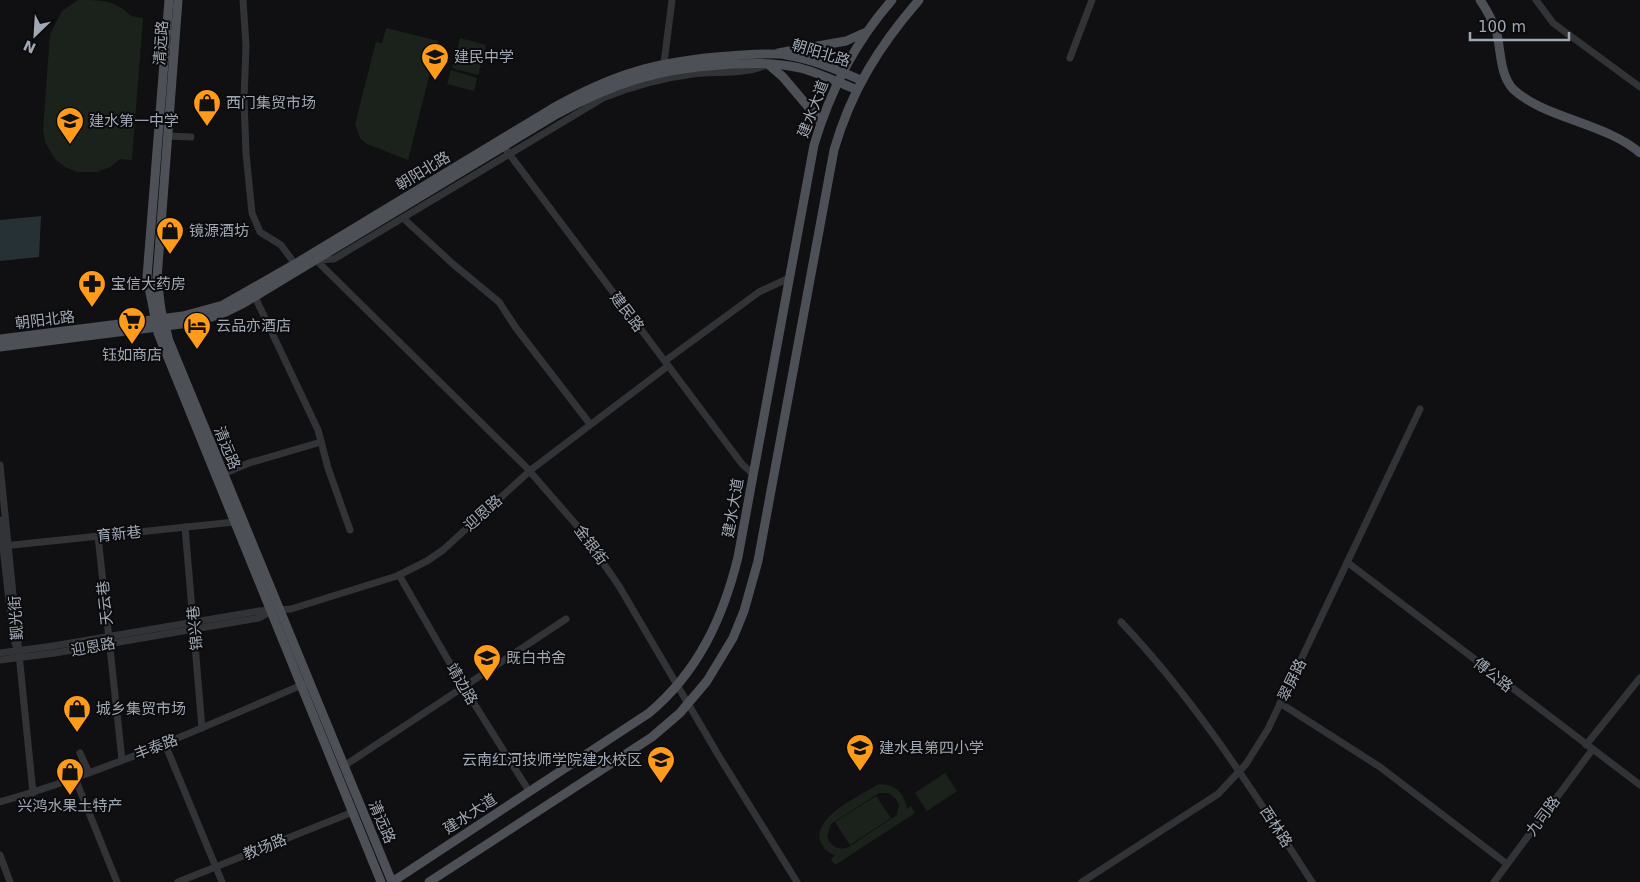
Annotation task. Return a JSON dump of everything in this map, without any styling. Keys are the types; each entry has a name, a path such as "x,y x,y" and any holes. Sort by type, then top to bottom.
{"main road":[{"name":"清远路","path":"169,0 148,277 159,323 235,522 344,766 392,882"},
{"name":"清远路","path":"178,0 157,278 159,323 223,474 275,611"},
{"name":"建水大道","path":"392,882 640,720 678,685 710,638 725,605 738,557 811,158 822,122 838,82 867,32 892,0"},
{"path":"429,882 652,737 689,704 707,681 731,643 754,580 830,162 842,125 861,80 889,36 919,0"},
{"path":"1480,0 1494,25 1505,74 1513,88 1528,99 1611,134 1640,152"},
{"path":"774,54 794,48 846,41 867,32"},
{"name":"朝阳北路","path":"0,347 159,323 223,305 295,264 581,92 621,74 664,63 774,54 810,60 861,80"},
{"name":"朝阳北路","path":"0,340 207,319 226,312 256,297 316,260 506,151 584,99 639,77 696,66 768,64 806,70 857,90"},
{"path":"768,64 784,78 822,122"},
{"name":"清远路","path":"306,683 353,812 381,882"}],"street":[{"path":"243,0 246,45 244,100 246,153 252,213 260,232 281,245 295,264"},
{"path":"664,63 672,0"},
{"path":"1070,58 1092,0"},
{"path":"1536,0 1553,23 1640,87"},
{"path":"168,136 191,137"},
{"path":"316,260 334,259 403,218 506,151"},
{"name":"建民路","path":"506,151 742,464 753,474"},
{"path":"403,218 453,264 499,302 516,328 590,424"},
{"name":"金银街","path":"316,260 530,471 565,510 597,552 797,882"},
{"name":"迎恩路","path":"0,660 18,654 195,626 259,611 291,609 399,575 427,561 442,550 530,471 759,292 789,278"},
{"path":"256,297 318,430 320,442 350,530"},
{"name":"翠屏路","path":"1082,882 1218,794 1240,771 1261,741 1280,703 1420,409"},
{"path":"223,474 249,463 320,442"},
{"name":"觐光街","path":"0,465 6,545 19,636 18,654 33,793"},
{"name":"觐光街","path":"0,520 6,545 2,566 13,637 18,654"},
{"name":"育新巷","path":"6,545 235,522"},
{"name":"锦兴巷","path":"186,527 202,728"},
{"name":"天云巷","path":"98,536 122,760"},
{"name":"傅公路","path":"1347,562 1640,785"},
{"name":"靖边路","path":"399,575 463,686 529,791"},
{"path":"344,766 566,620"},
{"name":"西林路","path":"1121,622 1181,689 1240,771 1312,882"},
{"name":"迎恩路","path":"0,653 18,654"},
{"path":"1586,745 1640,678"},
{"name":"丰泰路","path":"0,802 33,793 165,744 306,683"},
{"path":"1280,703 1380,767 1507,864"},
{"path":"165,744 222,882"},
{"name":"九司路","path":"1494,882 1592,750"},
{"path":"80,753 89,773"},
{"path":"75,778 117,882"},
{"name":"教场路","path":"178,882 353,812"},
{"path":"0,855 10,882"}],"shaded area":[{"path":"78,0 107,2 119,7 131,16 143,18 132,160 120,159 110,167 97,172 77,172 65,167 55,159 45,142 43,130 50,34 62,11"},
{"path":"386,28 438,41 408,160 367,144 360,138 355,124 376,42 382,43"},
{"path":"460,38 486,45 483,59 457,51"},
{"path":"456,54 482,61 478,75 452,68"},
{"path":"451,70 477,78 474,91 447,84"},
{"path":"41,216 39,257 0,261 0,220"},
{"path":"945,773 957,791 927,811 915,793"},
{"path":"877,785 893,787 904,798 907,809 911,806 915,813 835,865 831,859 835,855 821,843 820,834 823,825 839,809","holes":["879,793 889,793 896,799 899,805 897,815 847,848 837,848 832,845 827,836 831,824"]},
{"path":"876,796 891,818 850,845 835,822"}],"place":[{"name":"建民中学","path":"435,81"},
{"name":"西门集贸市场","path":"207,127"},
{"name":"建水第一中学","path":"70,145"},
{"name":"镜源酒坊","path":"170,255"},
{"name":"宝信大药房","path":"92,308"},
{"name":"钰如商店","path":"132,345"},
{"name":"云品亦酒店","path":"197,350"},
{"name":"既白书舍","path":"487,682"},
{"name":"城乡集贸市场","path":"77,733"},
{"name":"建水县第四小学","path":"860,772"},
{"name":"云南红河技师学院建水校区","path":"661,784"},
{"name":"兴鸿水果土特产","path":"70,796"}]}
